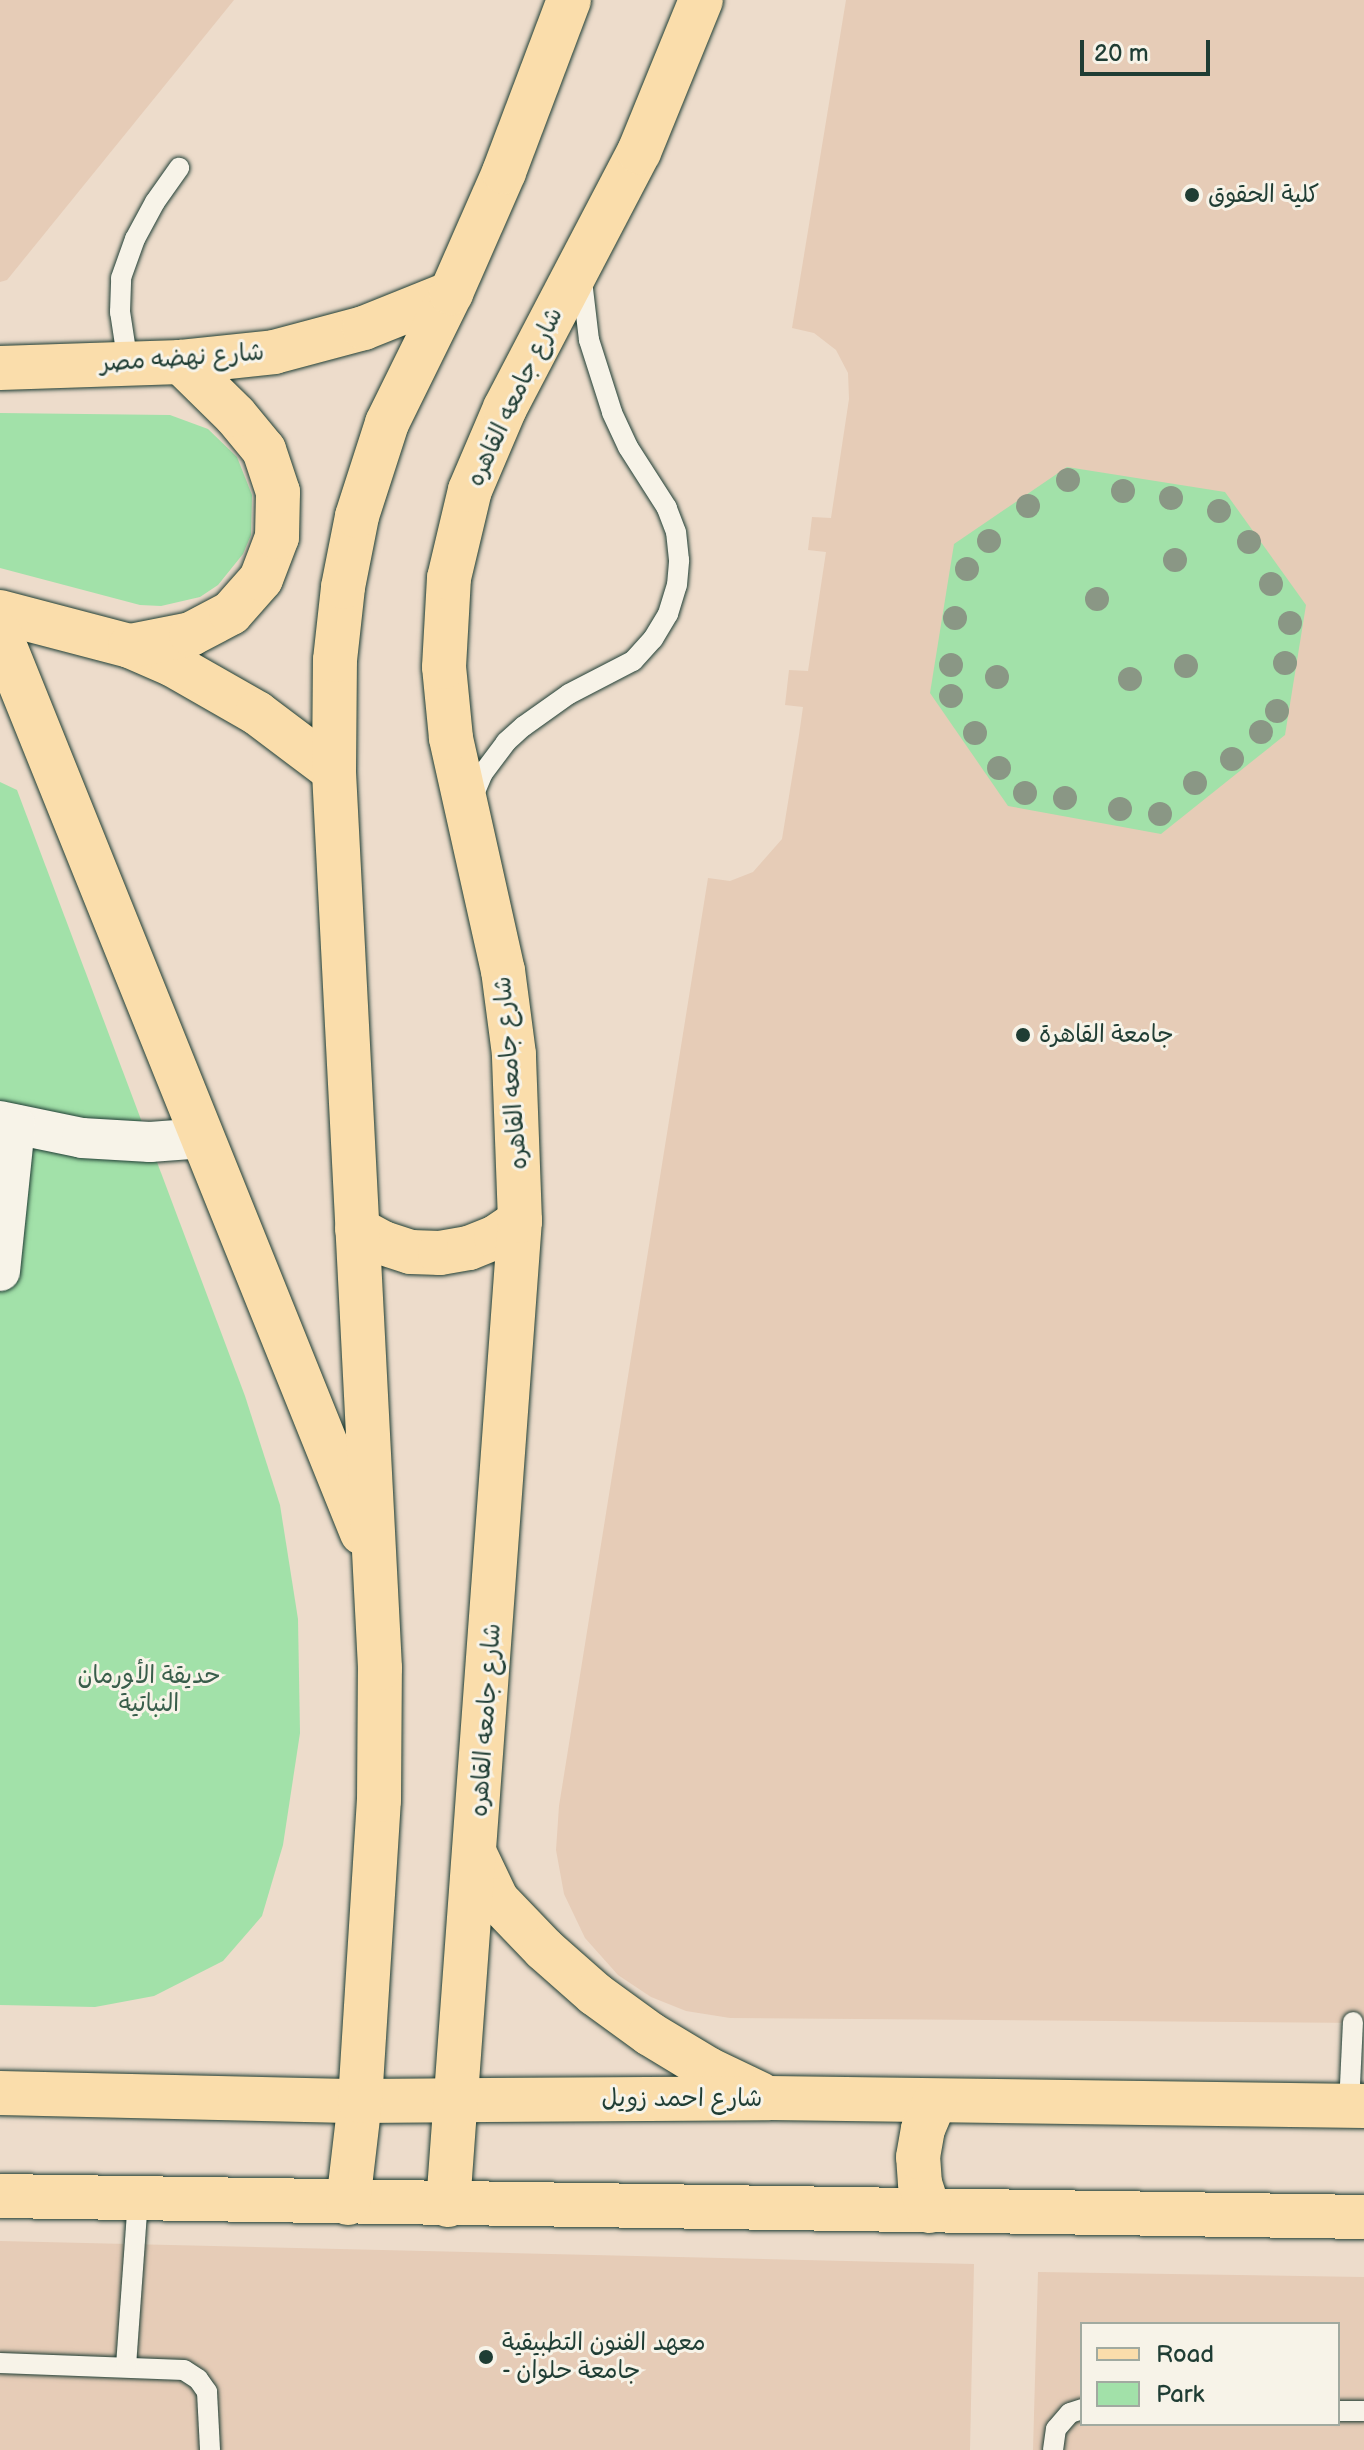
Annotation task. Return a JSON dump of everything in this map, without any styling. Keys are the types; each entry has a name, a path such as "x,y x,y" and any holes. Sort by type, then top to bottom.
{"main road":[{"path":"348,2203 360,2101 379,1800 380,1668 334,771 335,660 343,587 357,516 387,423 451,293 504,172 569,0"},
{"name":"شارع جامعه القاهره","path":"448,2205 476,1856 520,1221 514,1054 503,971 451,738 444,667 449,578 470,490 505,408 639,152 701,0"},
{"name":"شارع نهضه مصر","path":"0,368 181,362 274,352 364,328 451,293"},
{"path":"130,646 191,634 231,613 261,579 277,537 278,492 264,450 235,415 181,362"},
{"path":"0,612 130,646 216,688 257,713 334,771"},
{"path":"0,634 375,1565"},
{"path":"357,1229 383,1243 411,1252 440,1253 469,1248 496,1237 520,1221"},
{"path":"476,1856 497,1900 544,1949 595,1994 650,2034 708,2069 769,2098"},
{"name":"شارع احمد زويل","path":"0,2093 360,2101 769,2098 1356,2106"},
{"path":"929,2211 920,2184 918,2157 923,2129 935,2101"},
{"path":"0,2196 1364,2217"}],"street":[{"path":"0,1271 8,1123 82,1138 150,1142 204,1138"}],"lane":[{"path":"128,364 120,312 121,278 148,214 179,168"},
{"path":"468,808 483,773 506,742 569,694 633,661 661,627 677,585 679,560 676,532 667,508 628,447 612,412 589,340 581,264"},
{"path":"1353,2022 1356,2106"},
{"path":"126,2366 138,2200"},
{"path":"0,2363 184,2370 198,2379 207,2392 210,2450"},
{"path":"1053,2450 1056,2429 1070,2413 1080,2410"},
{"path":"1340,2411 1364,2411"}],"shaded area":[{"path":"0,0 234,0 7,280 0,282"},
{"name":"جامعة القاهرة","path":"846,0 1364,0 1364,2023 730,2018 686,2011 651,1997 618,1975 585,1938 564,1894 556,1850 559,1806 708,878 730,881 753,872 782,839 799,735 803,707 785,705 789,670 808,671 826,552 808,550 812,517 831,518 849,399 848,373 836,350 814,333 792,328"},
{"name":"معهد الفنون التطبيقية - جامعة حلوان","path":"0,2241 974,2264 970,2450 0,2450"},
{"path":"1038,2272 1364,2277 1364,2450 1033,2450"}],"green space":[{"path":"0,413 170,415 208,429 237,457 252,495 251,535 243,554 218,585 200,597 161,606 140,605 0,568"},
{"path":"1067,467 1225,492 1306,605 1285,735 1161,834 1008,806 930,693 954,544"},
{"name":"حديقة الأورمان النباتية","path":"0,782 17,790 245,1396 280,1505 298,1619 300,1733 283,1845 262,1916 223,1961 154,1996 95,2007 0,2005"}],"place":[{"name":"كلية الحقوق","path":"1192,195"},
{"name":"جامعة القاهرة","path":"1023,1035"},
{"name":"معهد الفنون التطبيقية - جامعة حلوان","path":"486,2357"}]}
